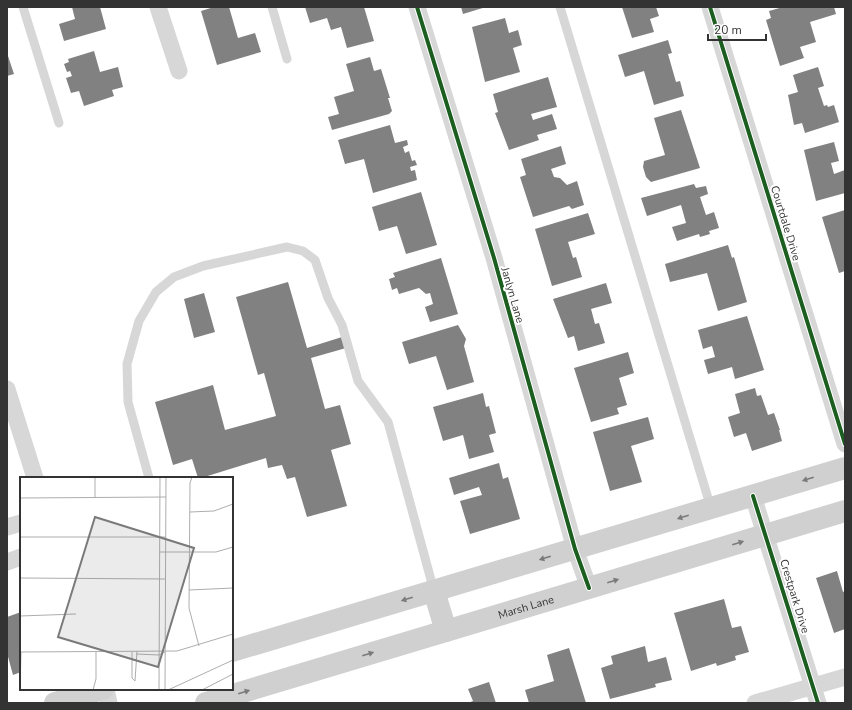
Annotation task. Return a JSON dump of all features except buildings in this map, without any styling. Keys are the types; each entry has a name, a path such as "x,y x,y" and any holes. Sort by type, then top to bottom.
{"main road":[{"path":"233,651 845,468"},
{"name":"Marsh Lane","path":"206,703 845,511"},
{"path":"434,591 446,631"},
{"path":"55,703 84,696 100,690"}],"street":[{"path":"158,7 179,71"},
{"name":"Janlyn Lane","path":"417,7 494,258 575,549 588,588"},
{"name":"Courtdale Drive","path":"710,7 845,444"},
{"path":"7,389 35,477"},
{"name":"Crestpark Drive","path":"753,496 818,703"},
{"path":"7,527 20,523"},
{"path":"7,562 20,557"},
{"path":"755,703 845,677"},
{"path":"106,690 108,703"}],"lane":[{"path":"23,7 59,123"},
{"path":"272,7 287,59"},
{"path":"560,7 711,508"},
{"path":"149,477 128,402 127,364 139,321 156,292 174,277 203,266 287,247 303,251 315,260 328,298 342,325 358,381 388,422 434,591"}],"cycle path":[{"path":"417,7 494,258 575,549 589,588"},
{"path":"710,7 845,444"},
{"path":"753,496 818,703"}]}
